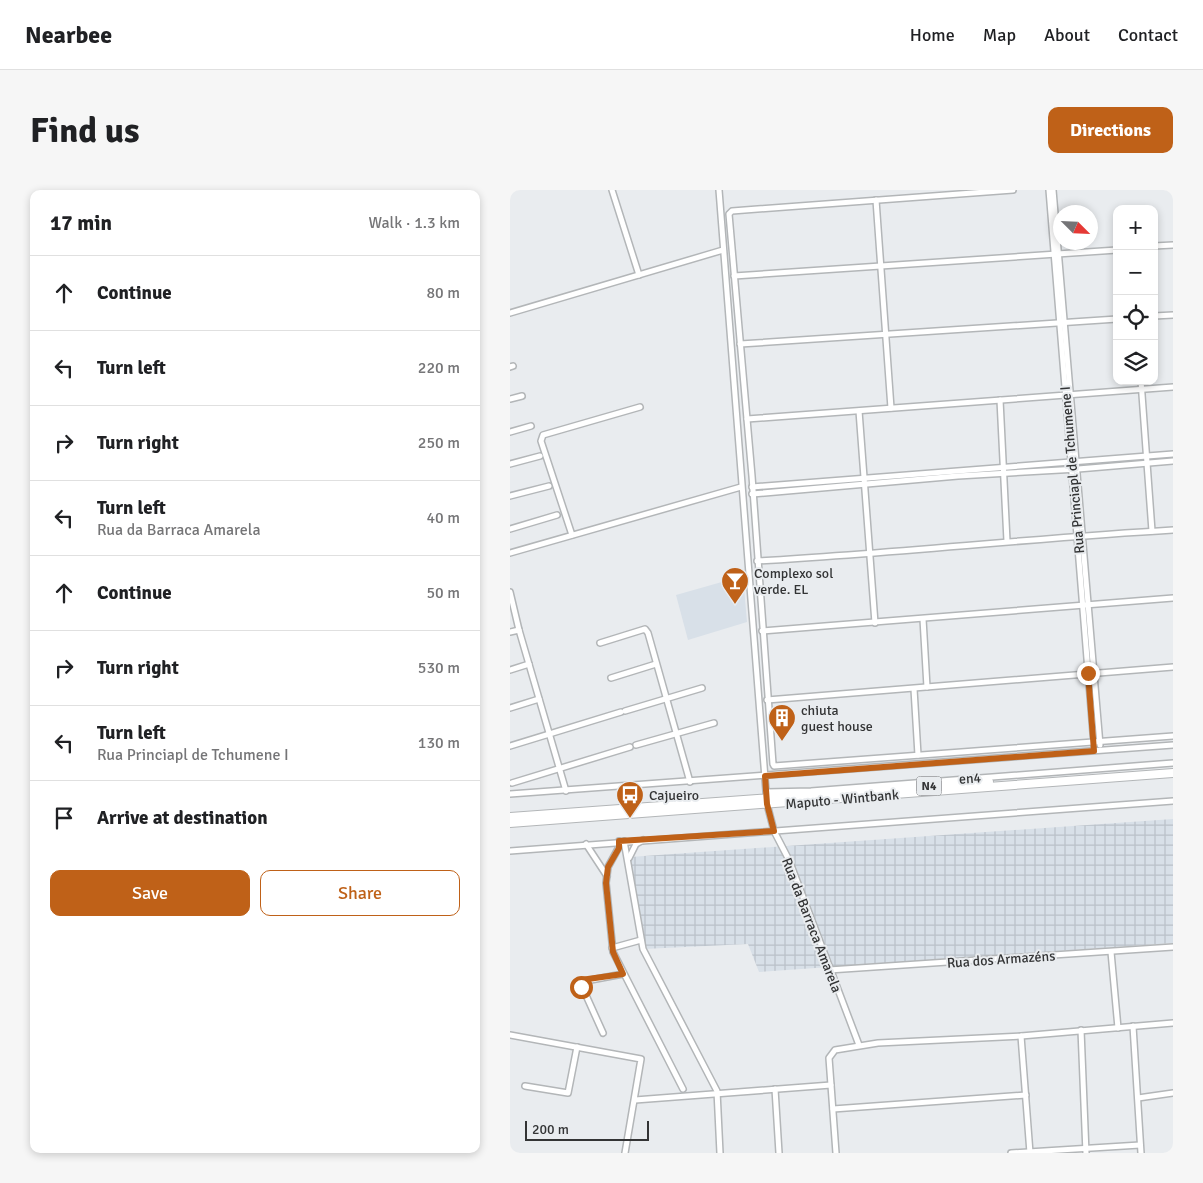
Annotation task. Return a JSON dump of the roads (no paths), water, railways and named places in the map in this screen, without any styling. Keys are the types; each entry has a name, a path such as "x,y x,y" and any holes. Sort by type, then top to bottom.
{"highway":[{"name":"Maputo - Wintbank","path":"510,817 1173,768"},
{"name":"Maputo - Wintbank","path":"510,823 767,798 1173,773"}],"street":[{"path":"612,190 639,275"},
{"name":"Rua da Barraca Amarela","path":"719,190 767,798 774,831 789,860 859,1046"},
{"path":"931,190 932,196"},
{"path":"1013,190 732,211 728,214 747,419 767,700 774,766 1173,736"},
{"name":"Rua Princiapl de Tchumene I","path":"1049,190 1056,254"},
{"name":"Rua Princiapl de Tchumene I","path":"1053,190 1061,324 1075,469 1085,605 1101,750"},
{"path":"876,200 891,408"},
{"path":"1158,246 1173,245"},
{"path":"510,313 723,250"},
{"path":"734,276 1113,250"},
{"path":"1158,316 1173,315"},
{"path":"740,344 885,336 1113,319"},
{"path":"1142,385 1152,531"},
{"path":"747,419 1173,386"},
{"path":"510,400 522,396"},
{"path":"1000,400 1008,541"},
{"path":"572,535 541,441 543,435 640,407"},
{"path":"859,411 875,623"},
{"path":"510,432 531,426"},
{"path":"752,487 1075,469 1147,460 1173,454"},
{"path":"510,464 540,456"},
{"path":"752,494 1004,467 1074,462 1173,460"},
{"path":"510,496 549,486"},
{"path":"510,553 741,487"},
{"path":"510,529 558,516"},
{"path":"757,561 870,555 1008,541 1173,530"},
{"path":"510,592 538,699 566,791"},
{"path":"762,631 1173,598"},
{"path":"922,619 927,687"},
{"path":"600,643 645,629 690,782"},
{"path":"510,632 519,630"},
{"path":"510,670 529,664"},
{"path":"611,678 656,664"},
{"path":"767,700 1173,667"},
{"name":"Rua Princiapl de Tchumene I","path":"1091,673 1094,751"},
{"path":"510,746 702,688"},
{"path":"914,688 918,755"},
{"path":"510,708 538,699"},
{"path":"512,783 714,723"},
{"path":"510,794 690,782 1173,744"},
{"name":"en4","path":"767,798 811,791 1173,763"},
{"path":"510,851 646,839 1173,801"},
{"path":"628,861 636,844 646,839"},
{"path":"622,841 628,861 641,940 648,959 718,1094 720,1153"},
{"path":"606,876 622,841"},
{"path":"586,844 606,876 612,948 623,974 683,1089"},
{"path":"612,948 641,940"},
{"name":"Rua dos Armazéns","path":"830,970 1173,947"},
{"path":"1111,952 1118,1028"},
{"path":"603,1033 580,982 623,974"},
{"path":"836,1153 831,1085 830,1058 832,1052 859,1046 1021,1036 1173,1023"},
{"path":"1133,1026 1141,1153"},
{"path":"1080,1030 1086,1151"},
{"path":"510,1035 641,1059 625,1153"},
{"path":"1021,1036 1030,1152"},
{"path":"525,1086 568,1093 577,1047"},
{"path":"635,1100 831,1085"},
{"path":"775,1089 779,1153"},
{"path":"1138,1098 1173,1093"},
{"path":"832,1110 1026,1095"},
{"path":"1011,1153 1086,1151 1140,1145"}],"place":[{"name":"Complexo sol verde. EL","path":"735,605"},
{"name":"chiuta guest house","path":"782,742"},
{"name":"Cajueiro","path":"630,819"}]}
